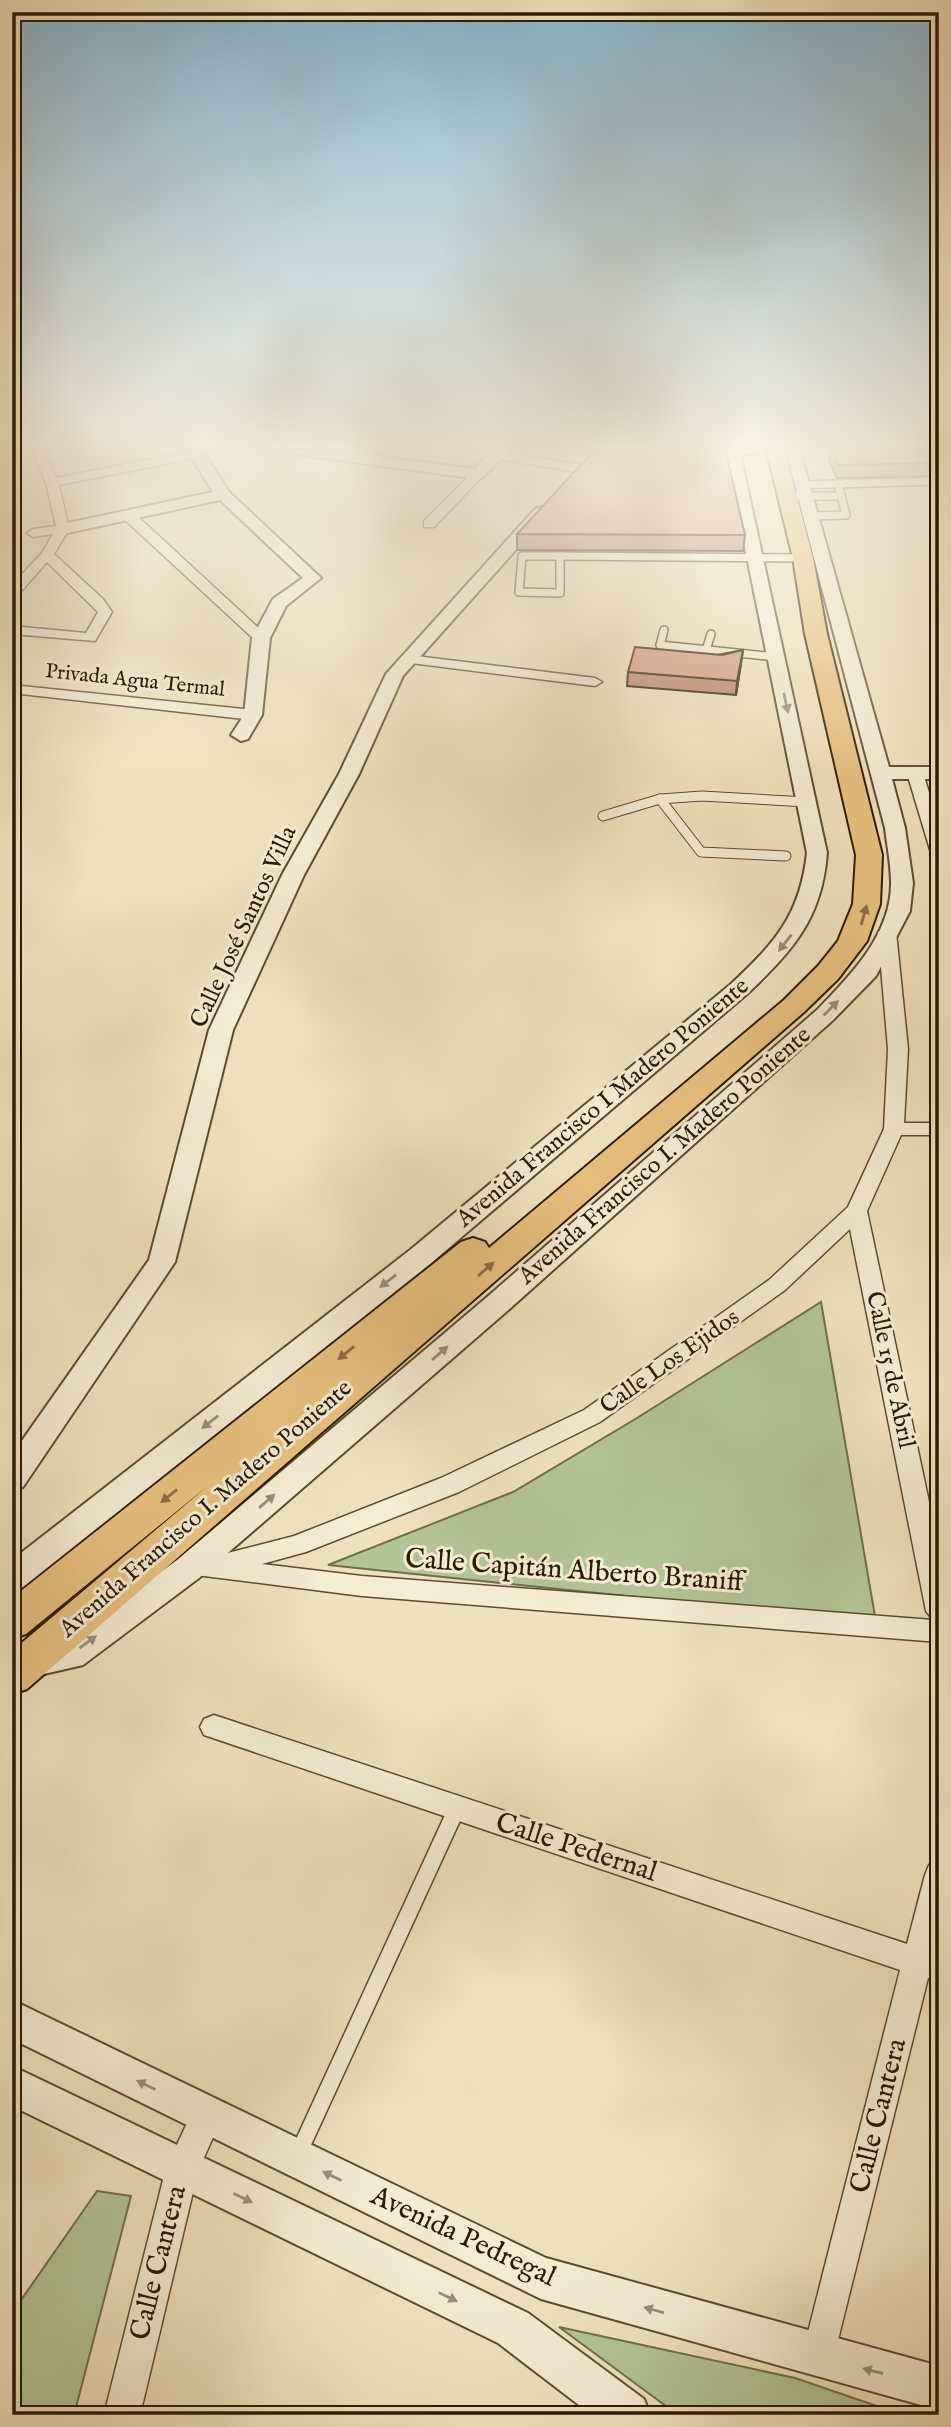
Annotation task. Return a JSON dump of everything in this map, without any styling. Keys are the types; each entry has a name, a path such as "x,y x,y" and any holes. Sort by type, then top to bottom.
{"main road":[{"name":"Avenida Francisco I. Madero Poniente","path":"12,1622 447,1272 773,998 810,961 836,929 848,881 849,854 792,557"},
{"name":"Avenida Francisco I. Madero Poniente","path":"19,1670 783,1015 835,967 859,932 870,882 869,855 816,634 793,557"},
{"path":"816,634 825,621 831,590"},
{"path":"12,1603 25,1594 54,1587"}],"street":[{"path":"12,593 45,557"},
{"path":"12,630 90,638 102,622 105,612 98,602 49,557"},
{"path":"173,557 261,638"},
{"path":"241,735 253,715 261,638 279,603 313,578 291,557"},
{"name":"Calle José Santos Villa","path":"12,1479 162,1262 221,1030 293,875 349,775 395,674 501,557"},
{"name":"Avenida Francisco I Madero Poniente","path":"12,1578 420,1257 774,957 799,926 816,880 817,853 776,657 792,557"},
{"name":"Avenida Francisco I. Madero Poniente","path":"19,1670 71,1654 197,1568 825,1015 868,971 899,911 902,883 895,828 831,590 795,557"},
{"path":"408,659 595,682"},
{"name":"Privada Agua Termal","path":"12,689 253,715"},
{"path":"881,773 939,774"},
{"path":"915,773 939,853"},
{"name":"Calle Los Ejidos","path":"197,1568 297,1545 323,1535 450,1485 592,1416 778,1285 857,1211 877,1172 894,1129 898,1049 887,932"},
{"path":"894,1129 939,1129"},
{"name":"Calle 15 de Abril","path":"857,1211 939,1611"},
{"name":"Calle Capitán Alberto Braniff","path":"197,1568 375,1587 939,1631"},
{"name":"Calle Pedernal","path":"215,1727 928,1964"},
{"name":"Calle Cantera","path":"819,2356 928,1964 939,1875"},
{"name":"Avenida Pedregal","path":"12,2019 541,2278 939,2388"},
{"path":"12,2085 513,2328 628,2415"},
{"name":"Calle Cantera","path":"122,2415 182,2168 207,2115"}],"lane":[{"path":"522,557 519,592 559,593 560,557"},
{"path":"664,630 660,645 776,657"},
{"path":"706,650 710,634"},
{"path":"603,816 660,799 702,796 807,802"},
{"path":"660,799 701,852 786,856"},
{"path":"297,2158 457,1808"}],"green space":[{"path":"821,1302 876,1622 328,1565 513,1492 637,1418"},
{"path":"97,2191 131,2196 74,2415 12,2415 12,2313"},
{"path":"559,2327 795,2378 903,2415 678,2415"}],"building":[{"path":"635,647 722,655 743,650 737,681 628,672"}]}
